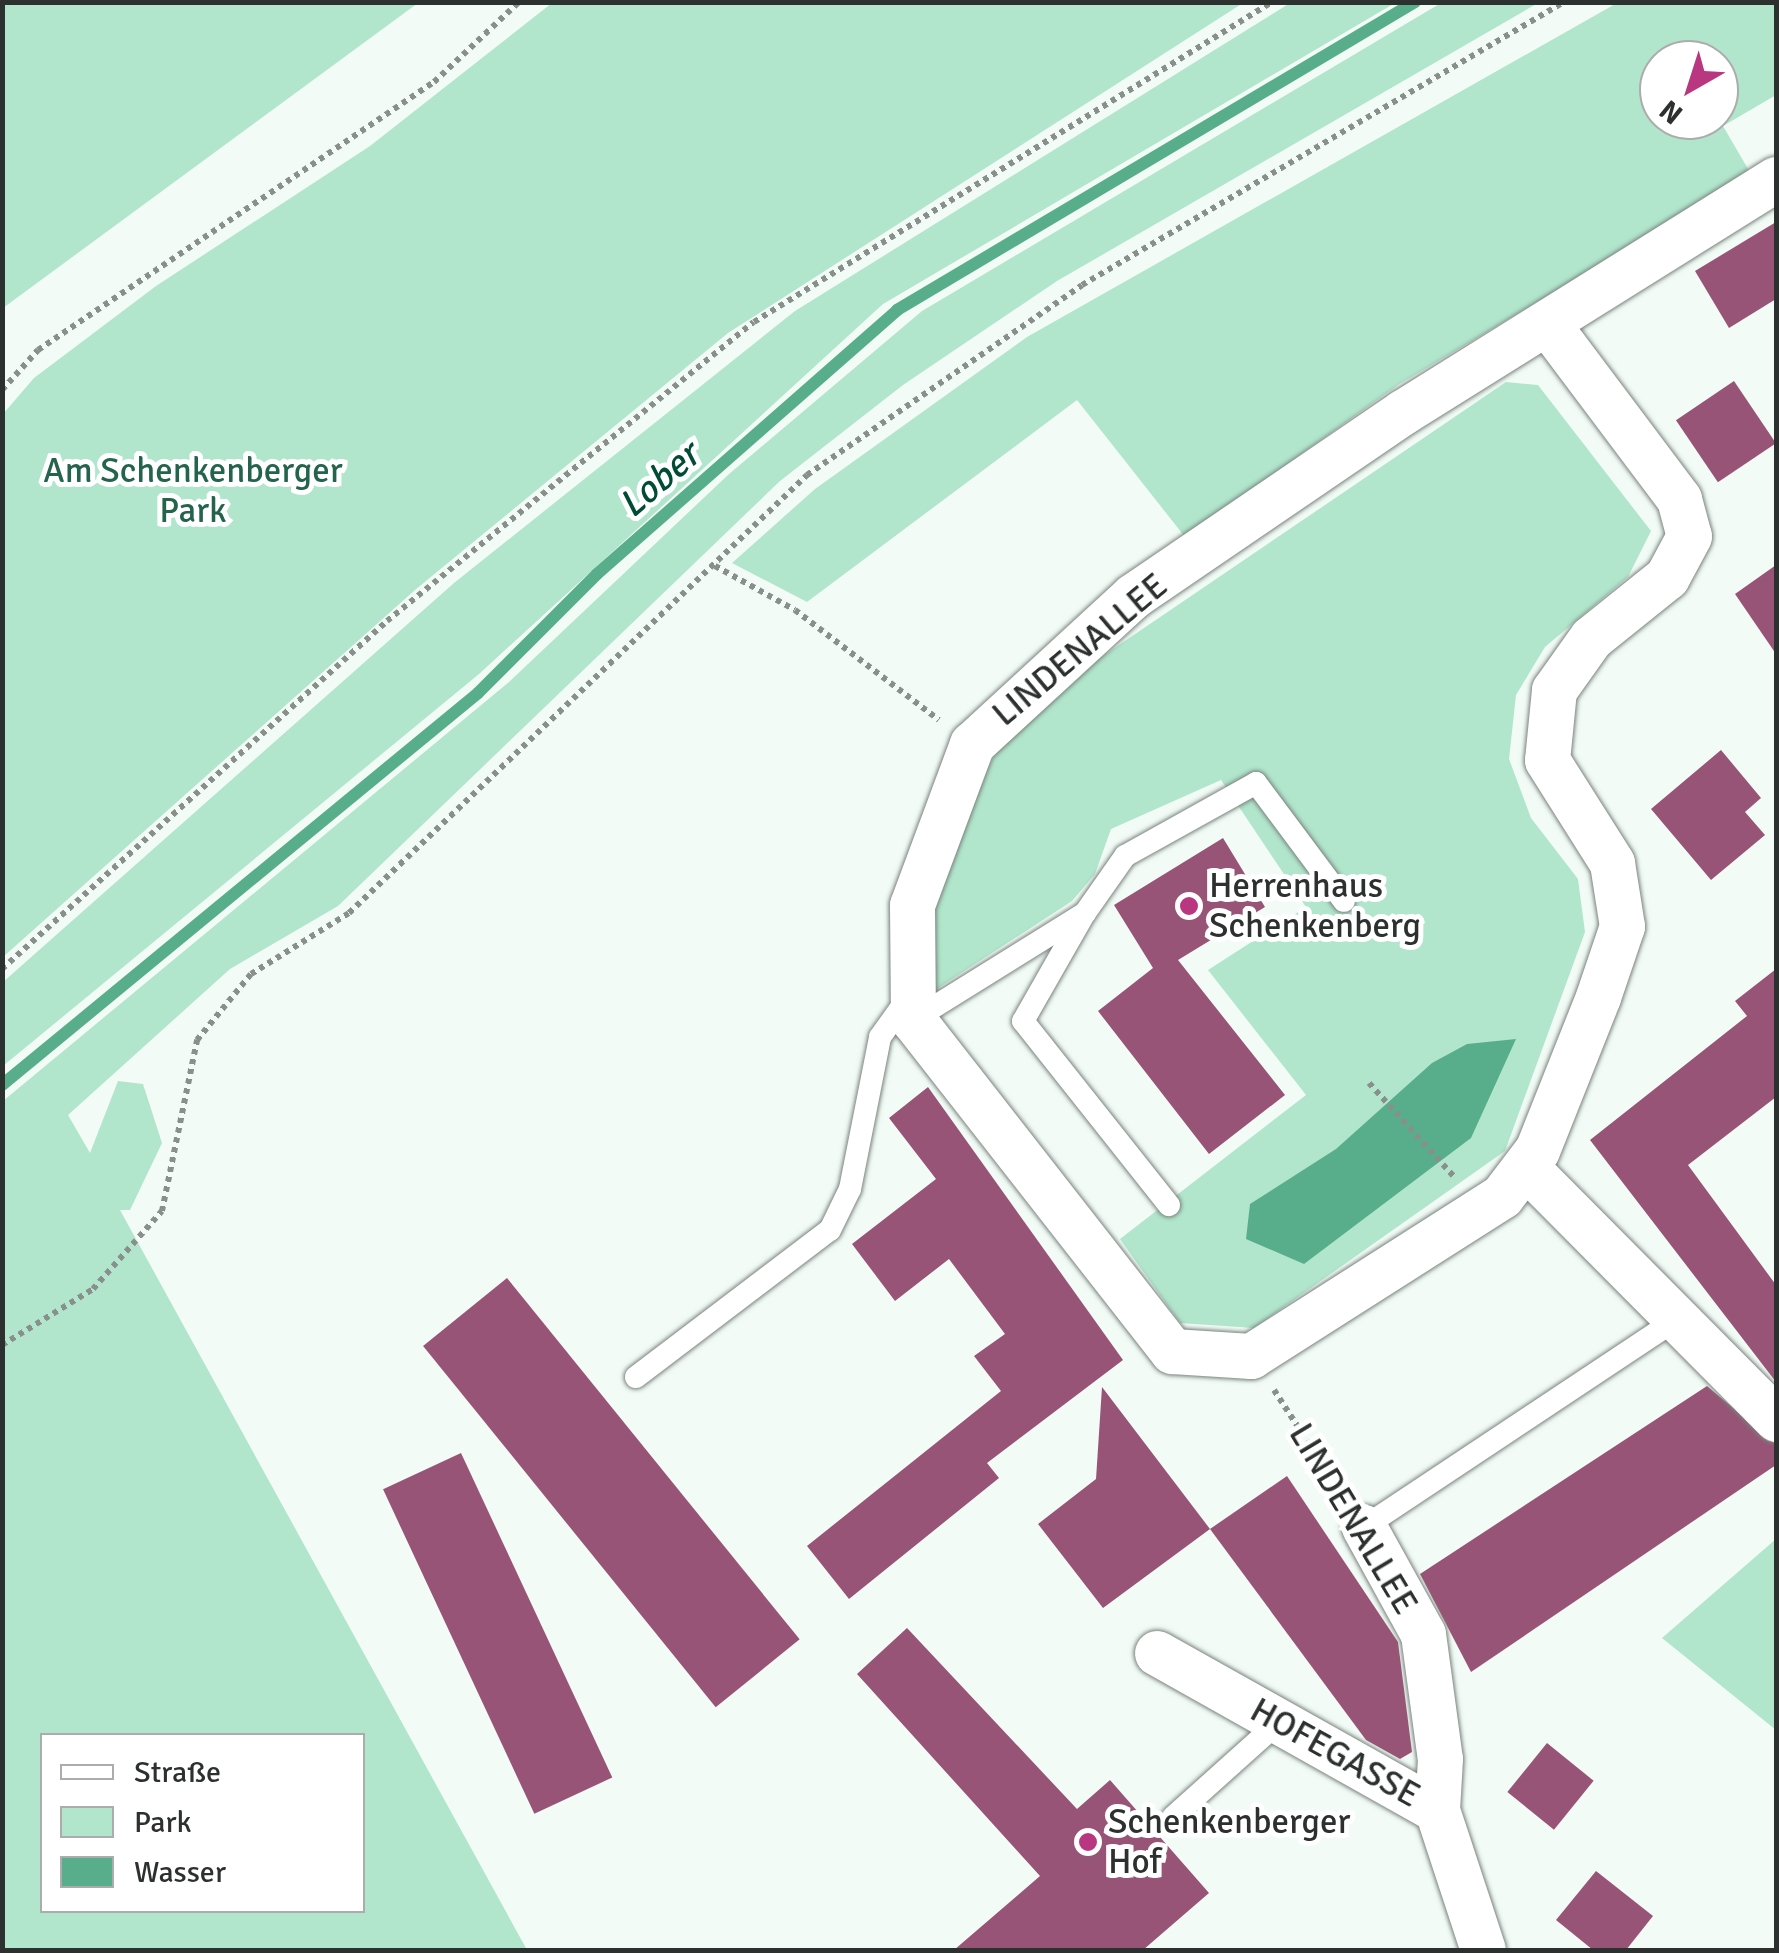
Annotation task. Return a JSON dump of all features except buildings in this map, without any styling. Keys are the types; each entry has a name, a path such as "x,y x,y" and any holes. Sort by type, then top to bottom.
{"street":[{"name":"LINDENALLEE","path":"913,1006 912,905 972,744 1134,596 1404,412 1550,327 1776,179"},
{"path":"913,1006 1172,1351 1252,1356 1502,1196 1527,1168 1622,926 1612,863 1547,760 1554,690 1591,638 1668,577 1689,536 1679,499 1550,327"},
{"path":"1527,1168 1576,1208 1674,1322 1776,1419"},
{"name":"LINDENALLEE","path":"1364,1527 1423,1634 1440,1759 1437,1810"},
{"name":"HOFEGASSE","path":"1157,1653 1437,1810 1483,1950"}],"lane":[{"path":"1170,1205 1024,1021 1085,913 1125,856 1256,783 1344,901"},
{"path":"636,1377 830,1230 850,1190 880,1038 913,1006 1085,913"},
{"path":"1364,1527 1674,1322"},
{"path":"1172,1816 1280,1722"}],"path":[{"path":"2,390 38,350 434,82 519,2"},
{"path":"2,968 401,610 754,322 1272,2"},
{"path":"2,1345 93,1289 162,1211 198,1040 251,974 349,913 807,475 1020,327 1564,2"},
{"path":"715,566 796,610 972,744"},
{"path":"1370,1082 1452,1174"},
{"name":"LINDENALLEE","path":"1252,1356 1364,1527"}],"green space":[{"path":"3,2 418,2 418,3 3,308"},
{"name":"Am Schenkenberger Park","path":"552,3 1243,3 728,333 415,590 3,957 3,414 34,378 156,286 370,146"},
{"path":"1290,3 1395,3 883,304 479,674 3,1066 3,982 454,583 795,311"},
{"path":"1441,3 1538,3 1057,281 903,385 780,481 338,906 230,969 68,1115 90,1153 118,1081 143,1084 162,1143 130,1210 120,1210 527,1950 3,1950 3,1101 509,682 729,474 922,311"},
{"path":"1617,3 1776,3 1776,95 1739,117 1739,40 1639,40 1639,140 1731,140 1751,174 1398,385 1185,537 1077,400 807,602 732,563 815,489 1027,337"},
{"path":"1506,382 1538,385 1651,531 1628,577 1545,647 1516,695 1509,759 1531,818 1578,879 1585,932 1505,1151 1254,1328 1180,1323 1120,1239 1306,1095 1208,970 1306,907 1221,780 1111,829 1095,874 1072,901 932,992 929,908 958,824 994,756 1066,681"},
{"path":"1776,1539 1776,1730 1662,1638"}],"water":[{"path":"1516,1039 1471,1138 1304,1264 1246,1239 1250,1204 1336,1149 1432,1063 1467,1044"}],"waterway":[{"name":"Lober","path":"2,1085 478,693 597,574 897,310 1415,2"}],"place":[{"name":"Herrenhaus Schenkenberg","path":"1189,906"},
{"name":"Schenkenberger Hof","path":"1088,1842"}]}
